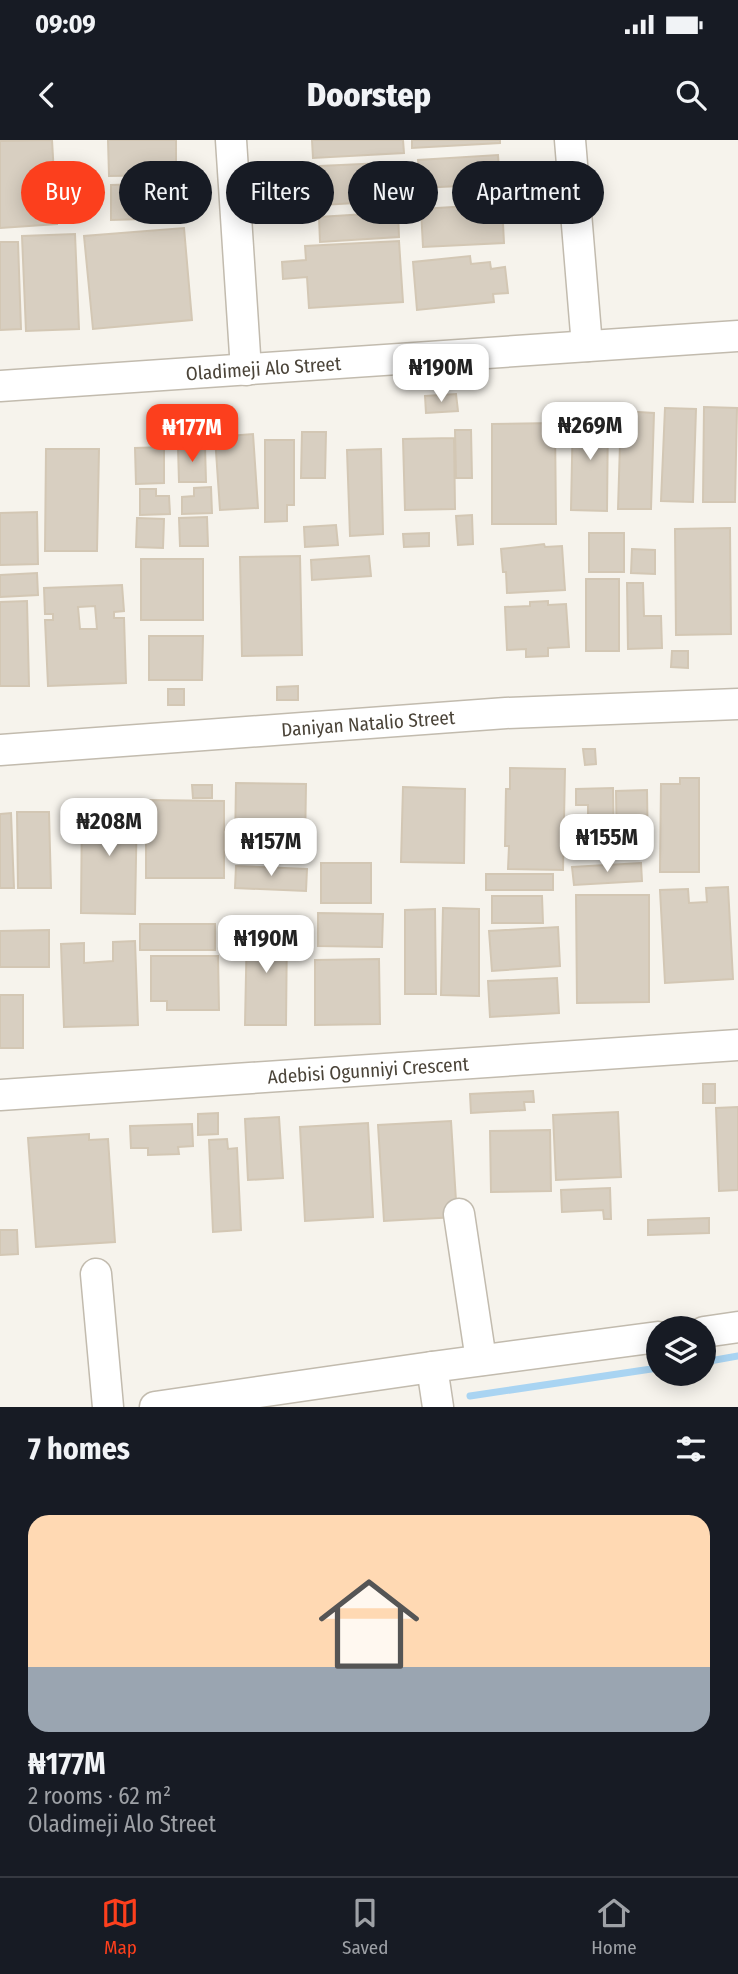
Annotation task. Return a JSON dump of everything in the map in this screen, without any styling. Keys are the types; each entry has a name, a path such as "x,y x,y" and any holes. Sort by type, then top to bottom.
{"street":[{"path":"231,140 246,370"},
{"path":"570,140 587,346"},
{"name":"Oladimeji Alo Street","path":"0,386 738,335"},
{"name":"Daniyan Natalio Street","path":"0,750 506,713 738,704"},
{"name":"Adebisi Ogunniyi Crescent","path":"0,1095 738,1045"},
{"path":"459,1214 481,1360"},
{"path":"96,1274 108,1407"},
{"path":"716,1330 738,1327"},
{"path":"155,1407 481,1360 646,1339"},
{"path":"432,1367 438,1407"}],"building":[{"path":"52,140 53,161 21,161 21,224 57,224 0,228 0,141"},
{"path":"108,140 176,140 176,161 119,161 119,176 109,176"},
{"path":"312,140 403,140 404,153 313,158"},
{"path":"412,140 500,140 500,143 412,148"},
{"path":"498,155 498,161 452,161 452,186 438,187 438,161 418,160"},
{"path":"334,165 348,165 348,203 334,204"},
{"path":"111,185 119,185 119,220 111,220"},
{"path":"452,207 452,224 503,224 504,243 423,247 422,224 438,224 438,208"},
{"path":"348,215 348,224 398,224 399,237 320,242 319,224 334,224 334,216"},
{"path":"184,228 192,320 93,329 84,236"},
{"path":"75,234 79,329 26,331 22,236"},
{"path":"399,241 403,302 309,308 307,277 283,279 282,262 306,260 305,246"},
{"path":"0,242 18,242 21,329 0,330"},
{"path":"470,256 471,264 490,262 491,269 505,267 508,293 493,294 494,302 417,310 413,262"},
{"path":"456,394 458,411 426,413 425,396"},
{"path":"704,407 737,408 735,502 703,502"},
{"path":"665,408 696,409 693,502 661,501"},
{"path":"621,411 654,413 651,509 618,509"},
{"path":"573,412 608,413 607,511 571,510"},
{"path":"555,423 556,524 492,524 492,424"},
{"path":"455,430 471,430 472,478 456,478"},
{"path":"302,432 326,432 325,478 301,478"},
{"path":"253,434 258,508 220,510 215,437"},
{"path":"454,438 455,509 405,510 403,439"},
{"path":"265,440 294,440 294,505 287,505 287,521 265,522"},
{"path":"205,446 206,482 179,482 178,447"},
{"path":"164,447 164,483 136,484 135,448"},
{"path":"46,449 99,449 97,551 45,551"},
{"path":"381,449 383,534 350,536 347,450"},
{"path":"211,487 212,513 182,514 182,497 194,496 194,488"},
{"path":"140,489 156,489 156,496 169,496 170,514 140,515"},
{"path":"37,512 38,564 0,565 0,513"},
{"path":"472,515 473,544 458,545 456,516"},
{"path":"207,517 208,546 180,546 179,518"},
{"path":"137,518 164,519 163,548 136,547"},
{"path":"336,525 338,545 305,547 304,527"},
{"path":"730,528 731,634 676,635 675,529"},
{"path":"429,533 429,546 404,547 403,534"},
{"path":"589,533 624,533 624,572 589,572"},
{"path":"544,544 545,547 562,546 565,590 507,593 501,549"},
{"path":"632,549 655,550 655,574 631,573"},
{"path":"300,556 302,655 242,656 240,557"},
{"path":"369,556 371,576 312,580 311,560"},
{"path":"141,559 203,559 203,620 141,620"},
{"path":"37,573 38,595 0,597 0,575"},
{"path":"586,579 619,579 619,651 586,651"},
{"path":"627,583 643,583 644,616 661,616 662,648 628,649"},
{"path":"122,585 124,611 114,612 114,618 124,618 126,683 48,686 45,620 53,620 53,614 45,614 44,588","holes":["95,606 97,629 80,629 78,607"]},
{"path":"27,601 29,686 0,686 0,602"},
{"path":"548,601 548,605 566,604 569,647 548,648 548,656 526,657 526,649 507,650 505,607 530,606 530,602"},
{"path":"149,636 203,636 202,680 149,680"},
{"path":"672,651 688,651 688,668 671,667"},
{"path":"298,686 298,700 277,700 277,687"},
{"path":"168,689 184,689 184,705 168,705"},
{"path":"583,749 595,749 596,764 585,765"},
{"path":"510,768 565,769 563,870 508,869 509,846 505,846 506,789 510,789"},
{"path":"680,778 699,778 699,872 660,872 661,784 680,784"},
{"path":"236,783 306,784 305,847 291,847 290,863 246,862 246,846 235,846"},
{"path":"192,785 212,785 212,798 193,798"},
{"path":"403,787 465,789 464,863 401,862"},
{"path":"613,788 614,850 577,851 576,815 588,815 588,805 576,805 576,789"},
{"path":"647,790 648,856 617,857 616,791"},
{"path":"146,800 224,801 224,878 146,878"},
{"path":"82,803 137,803 135,914 81,913"},
{"path":"17,812 49,812 51,888 18,888"},
{"path":"11,813 14,888 0,888 0,814"},
{"path":"321,863 371,863 371,903 321,903"},
{"path":"641,863 642,881 574,885 572,867"},
{"path":"236,866 307,869 306,891 235,888"},
{"path":"486,874 553,874 553,890 486,890"},
{"path":"728,887 733,979 665,983 660,890 688,889 689,903 707,902 706,888"},
{"path":"576,895 649,895 649,1002 577,1003"},
{"path":"492,896 542,896 543,923 492,923"},
{"path":"443,908 479,909 479,996 441,995"},
{"path":"435,909 436,994 405,994 405,910"},
{"path":"318,913 383,914 382,947 318,946"},
{"path":"140,924 215,924 215,950 140,950"},
{"path":"247,925 287,926 286,1025 245,1025"},
{"path":"558,927 560,966 492,971 489,931"},
{"path":"49,930 49,967 0,967 0,931"},
{"path":"135,941 138,1025 64,1027 61,944 84,943 84,963 113,961 113,942"},
{"path":"151,956 218,956 219,1010 167,1010 167,1001 151,1001"},
{"path":"379,959 380,1024 315,1025 315,960"},
{"path":"557,978 559,1013 490,1017 488,981"},
{"path":"0,995 23,995 23,1048 0,1048"},
{"path":"703,1084 715,1084 715,1103 703,1103"},
{"path":"533,1091 534,1102 524,1102 525,1110 471,1113 470,1094"},
{"path":"738,1107 738,1190 719,1191 716,1108"},
{"path":"618,1112 621,1177 556,1180 553,1115"},
{"path":"218,1113 218,1134 198,1135 198,1114"},
{"path":"279,1117 283,1178 248,1180 245,1119"},
{"path":"451,1121 457,1217 384,1221 378,1125"},
{"path":"368,1123 373,1217 305,1221 300,1127"},
{"path":"192,1124 193,1146 178,1147 179,1154 148,1155 148,1148 131,1148 130,1126"},
{"path":"550,1130 551,1191 491,1192 490,1131"},
{"path":"89,1134 89,1140 108,1139 115,1242 36,1247 28,1138"},
{"path":"227,1139 228,1149 237,1148 241,1230 213,1232 209,1140"},
{"path":"610,1188 611,1219 604,1219 603,1210 562,1212 561,1190"},
{"path":"709,1218 709,1233 648,1235 648,1220"},
{"path":"0,1230 17,1230 18,1254 0,1255"}],"waterway":[{"path":"716,1360 738,1356"},
{"path":"470,1396 646,1370"}]}
